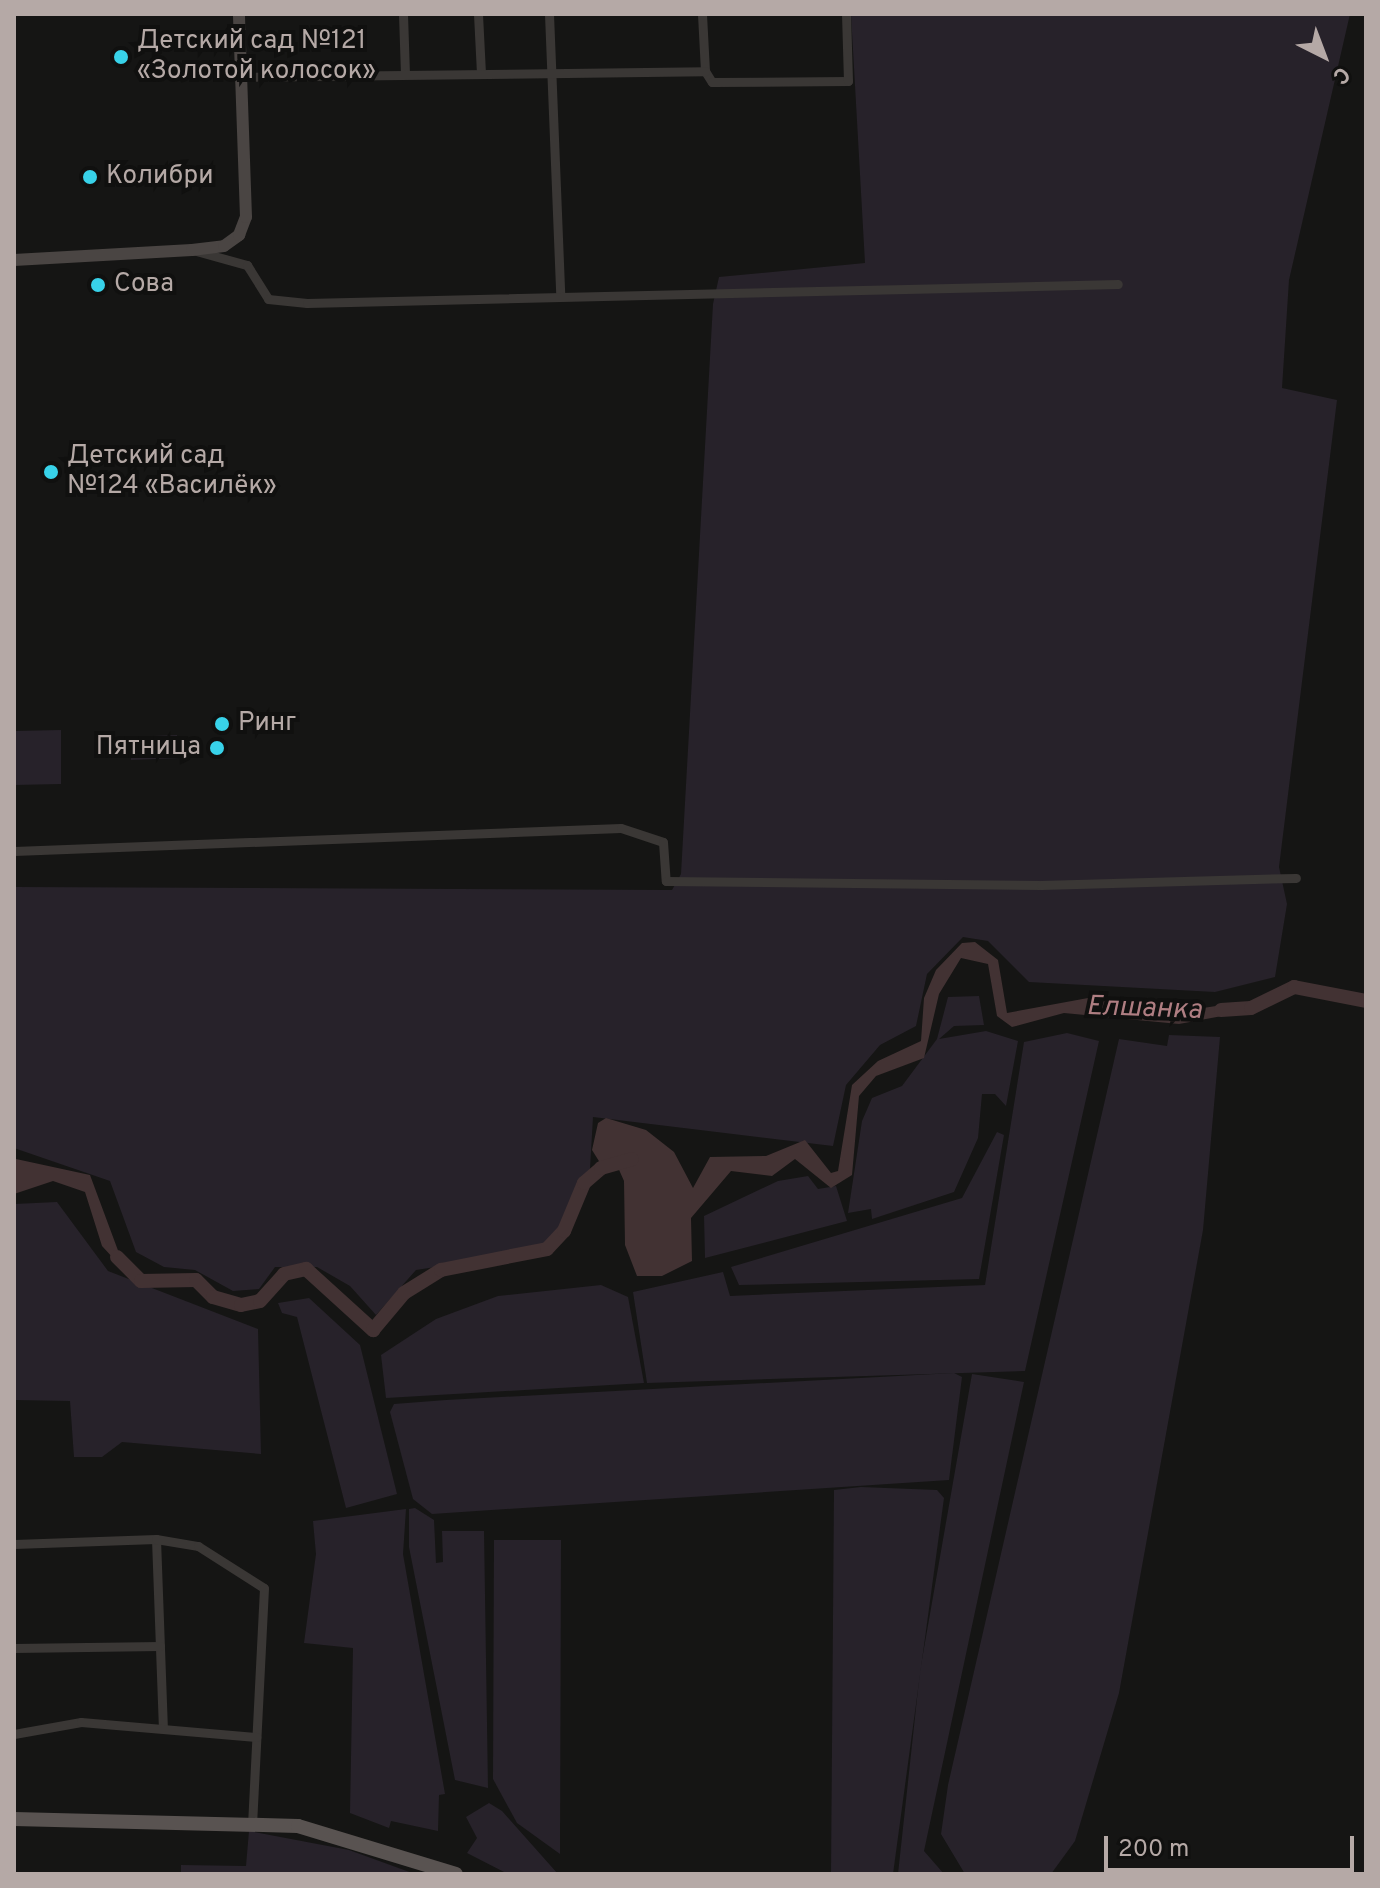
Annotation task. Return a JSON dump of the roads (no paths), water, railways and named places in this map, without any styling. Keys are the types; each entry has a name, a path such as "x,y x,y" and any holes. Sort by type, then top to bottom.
{"main road":[{"path":"14,1819 252,1822 355,1838 456,1874"}],"street":[{"path":"14,260 224,246 246,217 239,14"},
{"path":"403,14 405,74"},
{"path":"478,14 481,73"},
{"path":"549,14 560,293"},
{"path":"702,14 705,71 712,82 848,81 846,14"},
{"path":"241,77 705,71"},
{"path":"192,250 247,265 268,299 1118,284"},
{"path":"14,851 183,849 241,840 621,828 663,842 666,881 1041,885 1296,878"},
{"path":"156,1539 163,1727"},
{"path":"14,1544 156,1539 198,1546 264,1588 252,1822"},
{"path":"14,1648 160,1646"},
{"path":"14,1734 81,1722 256,1737"}],"water":[{"path":"975,942 998,960 1007,1013 1088,998 1190,1010 1242,1002 1238,1010 1249,1011 1179,1024 1064,1013 1012,1027 997,1016 988,964 961,958 939,994 924,1058 876,1076 859,1096 852,1175 831,1188 795,1159 772,1176 731,1171 691,1218 692,1261 662,1276 637,1276 625,1245 624,1181 616,1163 602,1166 592,1150 598,1123 606,1118 646,1130 674,1152 693,1188 710,1157 766,1156 805,1140 831,1173 838,1171 852,1085 878,1061 921,1041 924,998 936,970 962,943"},
{"path":"16,1159 90,1175 126,1272 102,1246 85,1192 53,1181 14,1194"}],"waterway":[{"name":"Елшанка","path":"1221,1010 1251,1008 1294,987 1366,1001"},
{"name":"Елшанка","path":"117,1257 141,1281 196,1280 213,1297 241,1305 260,1301 284,1274 306,1269 373,1330 404,1293 441,1270 547,1249 564,1231 584,1183 601,1168 632,1159"}],"place":[{"name":"Детский сад №121 «Золотой колосок»","path":"121,57"},
{"name":"Колибри","path":"90,177"},
{"name":"Сова","path":"98,285"},
{"name":"Детский сад №124 «Василёк»","path":"51,472"},
{"name":"Ринг","path":"222,724"},
{"name":"Пятница","path":"217,748"}]}
